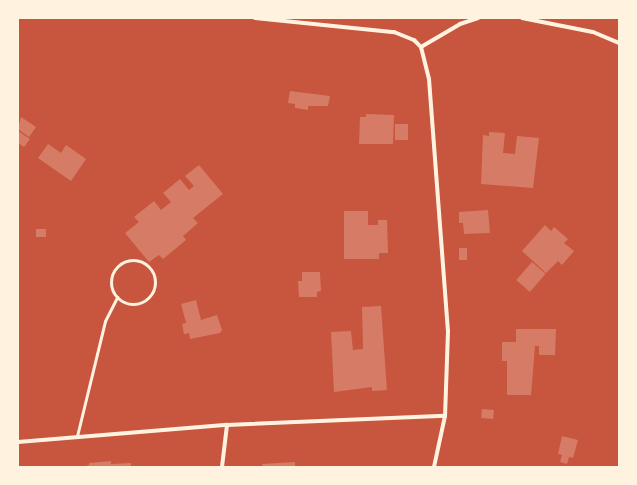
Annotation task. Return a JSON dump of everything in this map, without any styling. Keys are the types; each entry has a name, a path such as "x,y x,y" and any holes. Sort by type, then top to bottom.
{"street":[{"path":"255,18 318,20 394,32 410,37 421,47 429,79 448,331 445,416 434,467"},
{"path":"421,47 460,24 478,18"},
{"path":"522,18 593,32 619,43"},
{"path":"18,442 226,425 445,416"},
{"path":"222,467 226,425"}],"lane":[{"path":"132,260 144,263 153,272 155,284 151,296 140,303 128,303 117,297 111,286 112,273 120,264 132,260"},
{"path":"77,436 106,321 117,297"}],"building":[{"path":"290,91 330,96 328,106 308,106 308,110 295,108 295,104 288,103"},
{"path":"366,114 394,115 393,144 359,144 360,117 366,117"},
{"path":"21,117 36,127 29,137 18,129"},
{"path":"395,124 408,124 408,140 395,140"},
{"path":"18,131 30,139 24,147 18,143"},
{"path":"489,132 505,133 503,153 515,154 517,136 539,138 533,188 481,184 483,135 489,136"},
{"path":"48,144 61,153 66,145 86,159 71,181 38,158"},
{"path":"199,165 223,194 193,218 198,223 183,236 186,240 163,259 159,255 149,262 125,233 139,222 134,217 154,201 161,210 171,202 163,193 180,179 189,190 194,186 185,176"},
{"path":"488,210 490,233 464,234 463,223 459,223 459,212"},
{"path":"344,211 368,211 368,225 378,225 378,220 387,220 388,253 379,253 379,259 344,259"},
{"path":"545,225 551,231 554,227 568,239 564,243 574,251 562,265 558,261 546,273 522,251"},
{"path":"36,229 46,229 46,237 36,237"},
{"path":"459,248 467,248 467,260 459,260"},
{"path":"532,262 546,274 530,292 516,280"},
{"path":"302,272 320,272 321,291 317,292 317,297 299,297 298,281 302,281"},
{"path":"196,300 201,320 217,315 222,330 220,333 190,339 189,333 184,334 182,324 186,323 181,304"},
{"path":"381,306 387,390 372,391 372,387 334,392 331,332 351,331 353,350 363,349 362,307"},
{"path":"516,329 556,329 555,355 539,355 539,346 535,346 531,395 507,395 507,361 502,361 502,342 516,342"},
{"path":"482,409 494,410 493,419 481,418"},
{"path":"562,436 578,440 573,458 569,457 567,464 560,462 562,455 558,454"},
{"path":"111,461 111,464 131,463 131,467 83,467 89,465 89,463"},
{"path":"295,462 295,467 263,467 262,464"}]}
